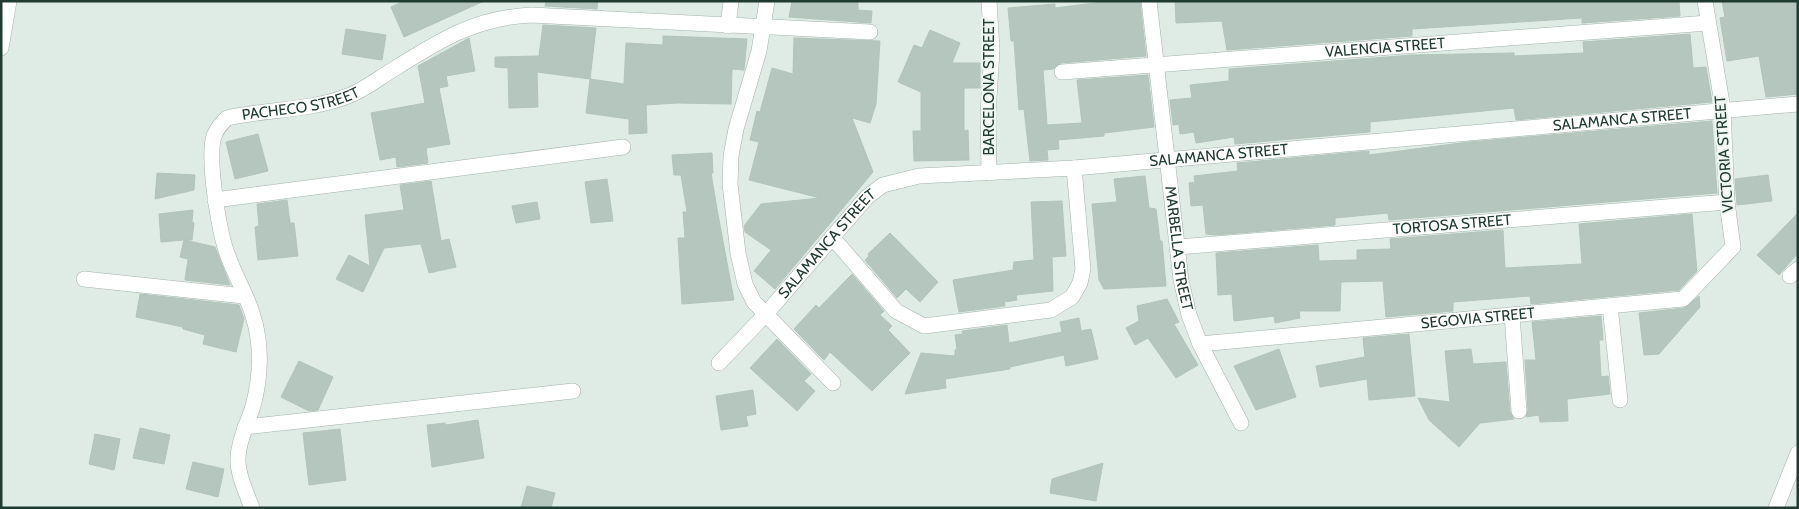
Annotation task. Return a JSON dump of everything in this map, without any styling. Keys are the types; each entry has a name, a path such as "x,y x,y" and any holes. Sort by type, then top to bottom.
{"street":[{"path":"1,48 10,1"},
{"path":"728,26 730,1"},
{"path":"767,1 757,58 736,130 731,156 730,184 738,253 745,284 754,302 833,383"},
{"path":"989,2 997,1"},
{"name":"MARBELLA STREET","path":"1149,1 1158,65 1181,280 1189,315 1200,344 1241,423"},
{"name":"VICTORIA STREET","path":"1706,1 1723,109 1727,202 1733,247"},
{"name":"BARCELONA STREET","path":"989,2 992,50 988,114 989,173"},
{"name":"PACHECO STREET","path":"252,508 240,474 238,458 245,427 253,406 260,356 253,315 227,255 219,227 215,200 213,138 219,125 228,118 322,105 349,96 442,40 478,24 505,17 531,15 870,32"},
{"name":"VALENCIA STREET","path":"1062,72 1708,22"},
{"name":"SALAMANCA STREET","path":"719,364 765,315 867,197 883,185 919,176 1074,168 1723,109 1798,104"},
{"path":"215,200 623,147"},
{"path":"832,237 896,311 924,326 1051,310 1072,297 1080,283 1083,268 1074,168"},
{"name":"TORTOSA STREET","path":"1178,247 1727,202"},
{"name":"SEGOVIA STREET","path":"1200,344 1683,299 1733,247"},
{"path":"84,279 244,296"},
{"path":"1610,306 1620,400"},
{"path":"1512,315 1519,411"},
{"path":"245,427 573,391"},
{"path":"1776,508 1798,453"}],"building":[{"path":"404,1 484,1 404,37 391,7"},
{"path":"546,1 598,1 597,9 545,6"},
{"path":"792,1 858,1 858,10 872,11 871,23 789,17"},
{"path":"1111,1 1140,1 1146,56 1061,63 1053,69 1043,70 1047,125 1082,123 1077,80 1148,75 1154,127 1104,133 1104,136 1058,140 1059,149 1047,150 1048,160 1030,161 1024,109 1019,110 1014,41 1011,41 1008,8 1055,4 1055,8"},
{"path":"1175,1 1679,1 1680,16 1582,23 1582,18 1412,29 1412,36 1227,50 1222,21 1176,23"},
{"path":"1722,1 1798,1 1798,94 1766,97 1759,56 1727,61 1720,18 1725,17"},
{"path":"543,25 596,28 590,79 537,72 538,107 509,108 508,68 495,67 495,57 539,56"},
{"path":"346,29 386,35 382,60 342,54"},
{"path":"930,30 960,43 952,63 980,63 980,88 964,88 964,131 968,130 969,160 914,161 913,131 921,131 921,92 898,82 914,45 922,48"},
{"path":"1690,34 1693,68 1706,67 1712,102 1516,120 1514,108 1370,122 1370,132 1235,144 1234,137 1196,143 1194,132 1180,134 1179,124 1173,125 1170,100 1192,98 1190,85 1229,81 1229,69 1413,55 1514,53 1514,56 1584,53 1583,42"},
{"path":"663,36 747,39 744,70 732,69 731,104 677,103 646,105 647,133 629,134 629,119 586,113 590,79 624,84 626,43 663,45"},
{"path":"469,38 475,71 446,76 448,86 439,88 450,144 426,148 428,163 397,167 396,157 380,160 371,113 425,103 418,66"},
{"path":"794,38 880,41 876,104 870,123 852,118 873,172 775,289 754,271 771,250 745,232 744,226 761,204 820,198 749,180 759,142 750,140 757,111 760,112 772,68 793,74"},
{"path":"1712,121 1717,193 1389,220 1388,213 1335,218 1335,225 1215,235 1206,234 1203,205 1191,206 1189,183 1195,182 1194,176 1238,171 1237,163 1369,151 1369,155 1469,142"},
{"path":"258,134 268,171 235,179 226,142"},
{"path":"712,153 713,173 711,173 734,300 682,304 678,238 685,238 683,212 687,212 681,175 674,175 672,155"},
{"path":"157,173 195,175 194,190 155,199"},
{"path":"1768,175 1772,201 1737,205 1735,179"},
{"path":"1145,176 1149,208 1156,209 1160,241 1162,241 1166,286 1104,289 1099,280 1092,204 1117,202 1114,179"},
{"path":"607,179 613,221 591,223 585,182"},
{"path":"431,181 441,241 449,239 456,267 429,273 421,244 384,248 363,292 336,279 349,255 370,266 365,215 404,210 400,185"},
{"path":"287,200 290,223 294,223 298,256 258,260 255,227 259,226 257,204"},
{"path":"1062,201 1066,256 1052,257 1053,291 1016,295 1017,300 1004,302 1005,306 959,312 953,280 1013,270 1014,262 1034,260 1031,202"},
{"path":"537,202 540,219 516,223 512,206"},
{"path":"193,210 192,240 185,240 215,247 230,285 185,280 188,259 180,257 184,240 161,242 159,214"},
{"path":"1798,213 1798,253 1779,275 1757,255"},
{"path":"1692,214 1697,271 1679,290 1531,304 1530,296 1453,302 1453,311 1386,317 1383,281 1341,282 1340,311 1299,311 1300,318 1275,323 1274,316 1234,321 1232,294 1218,295 1216,253 1318,245 1319,261 1357,260 1357,250 1391,249 1390,239 1503,230 1505,268 1582,264 1579,224"},
{"path":"890,233 938,282 920,302 906,289 897,298 865,260 869,256 868,254"},
{"path":"852,274 884,311 880,315 892,326 888,330 910,353 872,391 830,352 824,360 794,329 816,305 819,308"},
{"path":"140,294 239,305 244,319 236,352 203,344 205,335 183,329 183,327 136,317"},
{"path":"1699,296 1700,307 1659,354 1644,355 1639,313 1684,308"},
{"path":"1167,299 1179,322 1174,324 1198,365 1176,378 1148,338 1135,345 1126,328 1139,321 1137,306"},
{"path":"1601,316 1603,340 1599,340 1601,377 1608,376 1610,394 1567,399 1568,421 1540,422 1539,415 1526,417 1528,410 1525,360 1536,360 1532,322"},
{"path":"1079,318 1081,331 1091,329 1098,359 1066,366 1064,355 1010,367 1010,369 945,379 946,388 905,394 921,353 955,356 955,350 957,349 955,335 963,334 962,331 1007,325 1009,343 1062,332 1060,322"},
{"path":"1409,334 1415,396 1369,400 1367,379 1320,387 1316,366 1365,357 1363,338"},
{"path":"777,339 811,374 804,381 815,391 797,411 750,368"},
{"path":"1279,349 1296,397 1256,410 1234,366"},
{"path":"1471,349 1473,364 1506,362 1510,412 1514,419 1480,423 1459,447 1429,420 1418,398 1450,402 1445,351"},
{"path":"299,361 333,377 318,410 309,411 281,397"},
{"path":"753,390 756,414 746,416 748,426 721,430 716,396"},
{"path":"478,420 484,458 432,467 427,425 445,423 446,425"},
{"path":"140,428 170,435 164,464 133,458"},
{"path":"340,429 346,480 309,485 303,433"},
{"path":"95,434 120,439 114,470 89,464"},
{"path":"193,462 224,469 218,497 186,489"},
{"path":"1103,463 1096,501 1050,493 1052,479"},
{"path":"527,486 555,493 551,508 521,508"}]}
